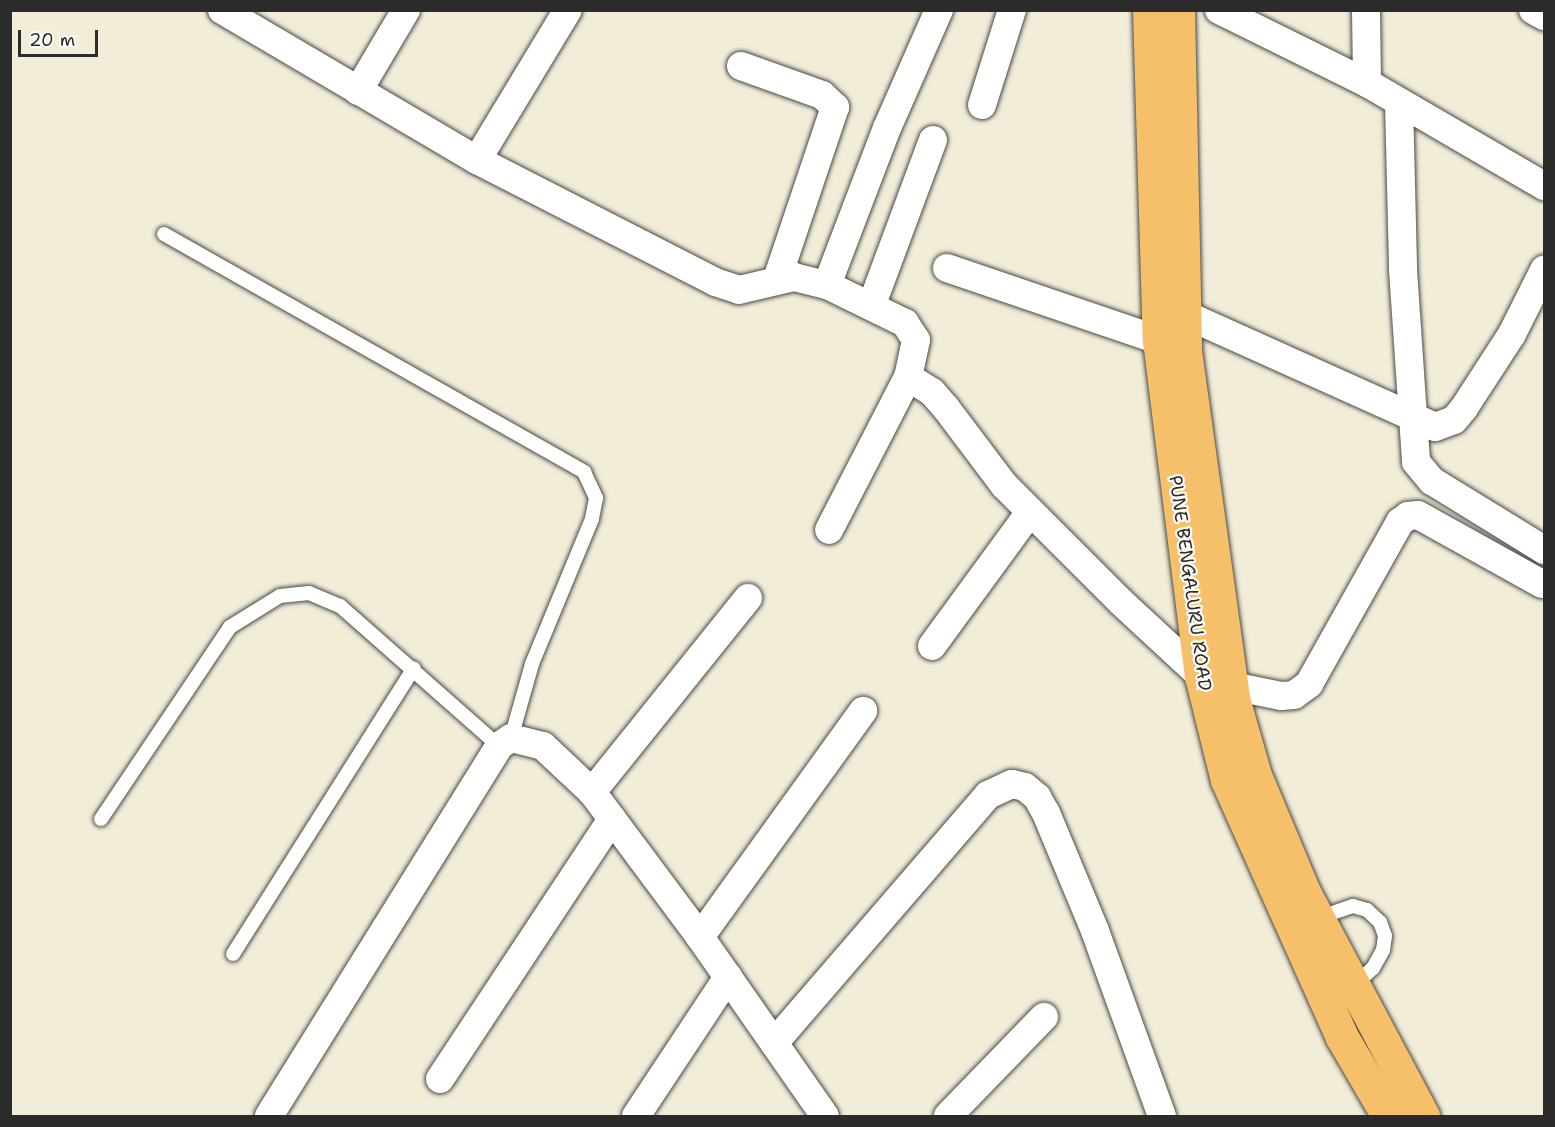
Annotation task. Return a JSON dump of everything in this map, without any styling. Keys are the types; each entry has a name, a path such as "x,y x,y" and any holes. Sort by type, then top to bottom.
{"main road":[{"name":"PUNE BENGALURU ROAD","path":"1149,10 1159,340 1201,675 1231,790 1342,1036 1388,1116"},
{"path":"1178,10 1185,351 1232,686 1255,775 1317,918 1423,1116"}],"street":[{"path":"222,10 477,160 715,282 739,290 777,279 794,277 827,285 872,304 913,331 916,351 908,377 829,530"},
{"path":"358,91 406,10"},
{"path":"477,160 568,10"},
{"path":"827,285 887,128 939,10"},
{"path":"982,105 1012,10"},
{"path":"1219,10 1367,82 1545,186"},
{"path":"1366,10 1367,82"},
{"path":"1533,10 1545,16"},
{"path":"741,66 822,95 835,107 777,279"},
{"path":"1399,102 1403,270 1415,420 1416,462 1421,472 1545,550"},
{"path":"872,304 933,140"},
{"path":"947,268 1159,340"},
{"path":"1184,315 1435,427 1454,420 1512,334 1545,270"},
{"path":"908,377 932,392 990,468 1030,512 1201,675"},
{"path":"932,646 1030,512"},
{"path":"1232,686 1281,696 1294,695 1310,684 1400,522 1408,516 1418,515 1544,585"},
{"path":"592,792 748,598"},
{"path":"700,937 863,711"},
{"path":"269,1116 505,742 543,746 592,792 700,937 774,1043 815,1112"},
{"path":"774,1043 988,795 1012,784 1025,787 1037,797 1046,813 1095,931 1156,1113"},
{"path":"440,1079 612,819"},
{"path":"636,1116 728,977"},
{"path":"948,1116 1044,1017"}],"lane":[{"path":"101,819 224,636 260,605 280,596 309,593 330,602 364,623 414,668 505,742 532,664 592,519 596,498 584,472 164,234"},
{"path":"233,954 414,668"},
{"path":"1317,918 1353,906 1367,910 1380,922 1385,936 1383,950 1373,968 1352,987"}]}
